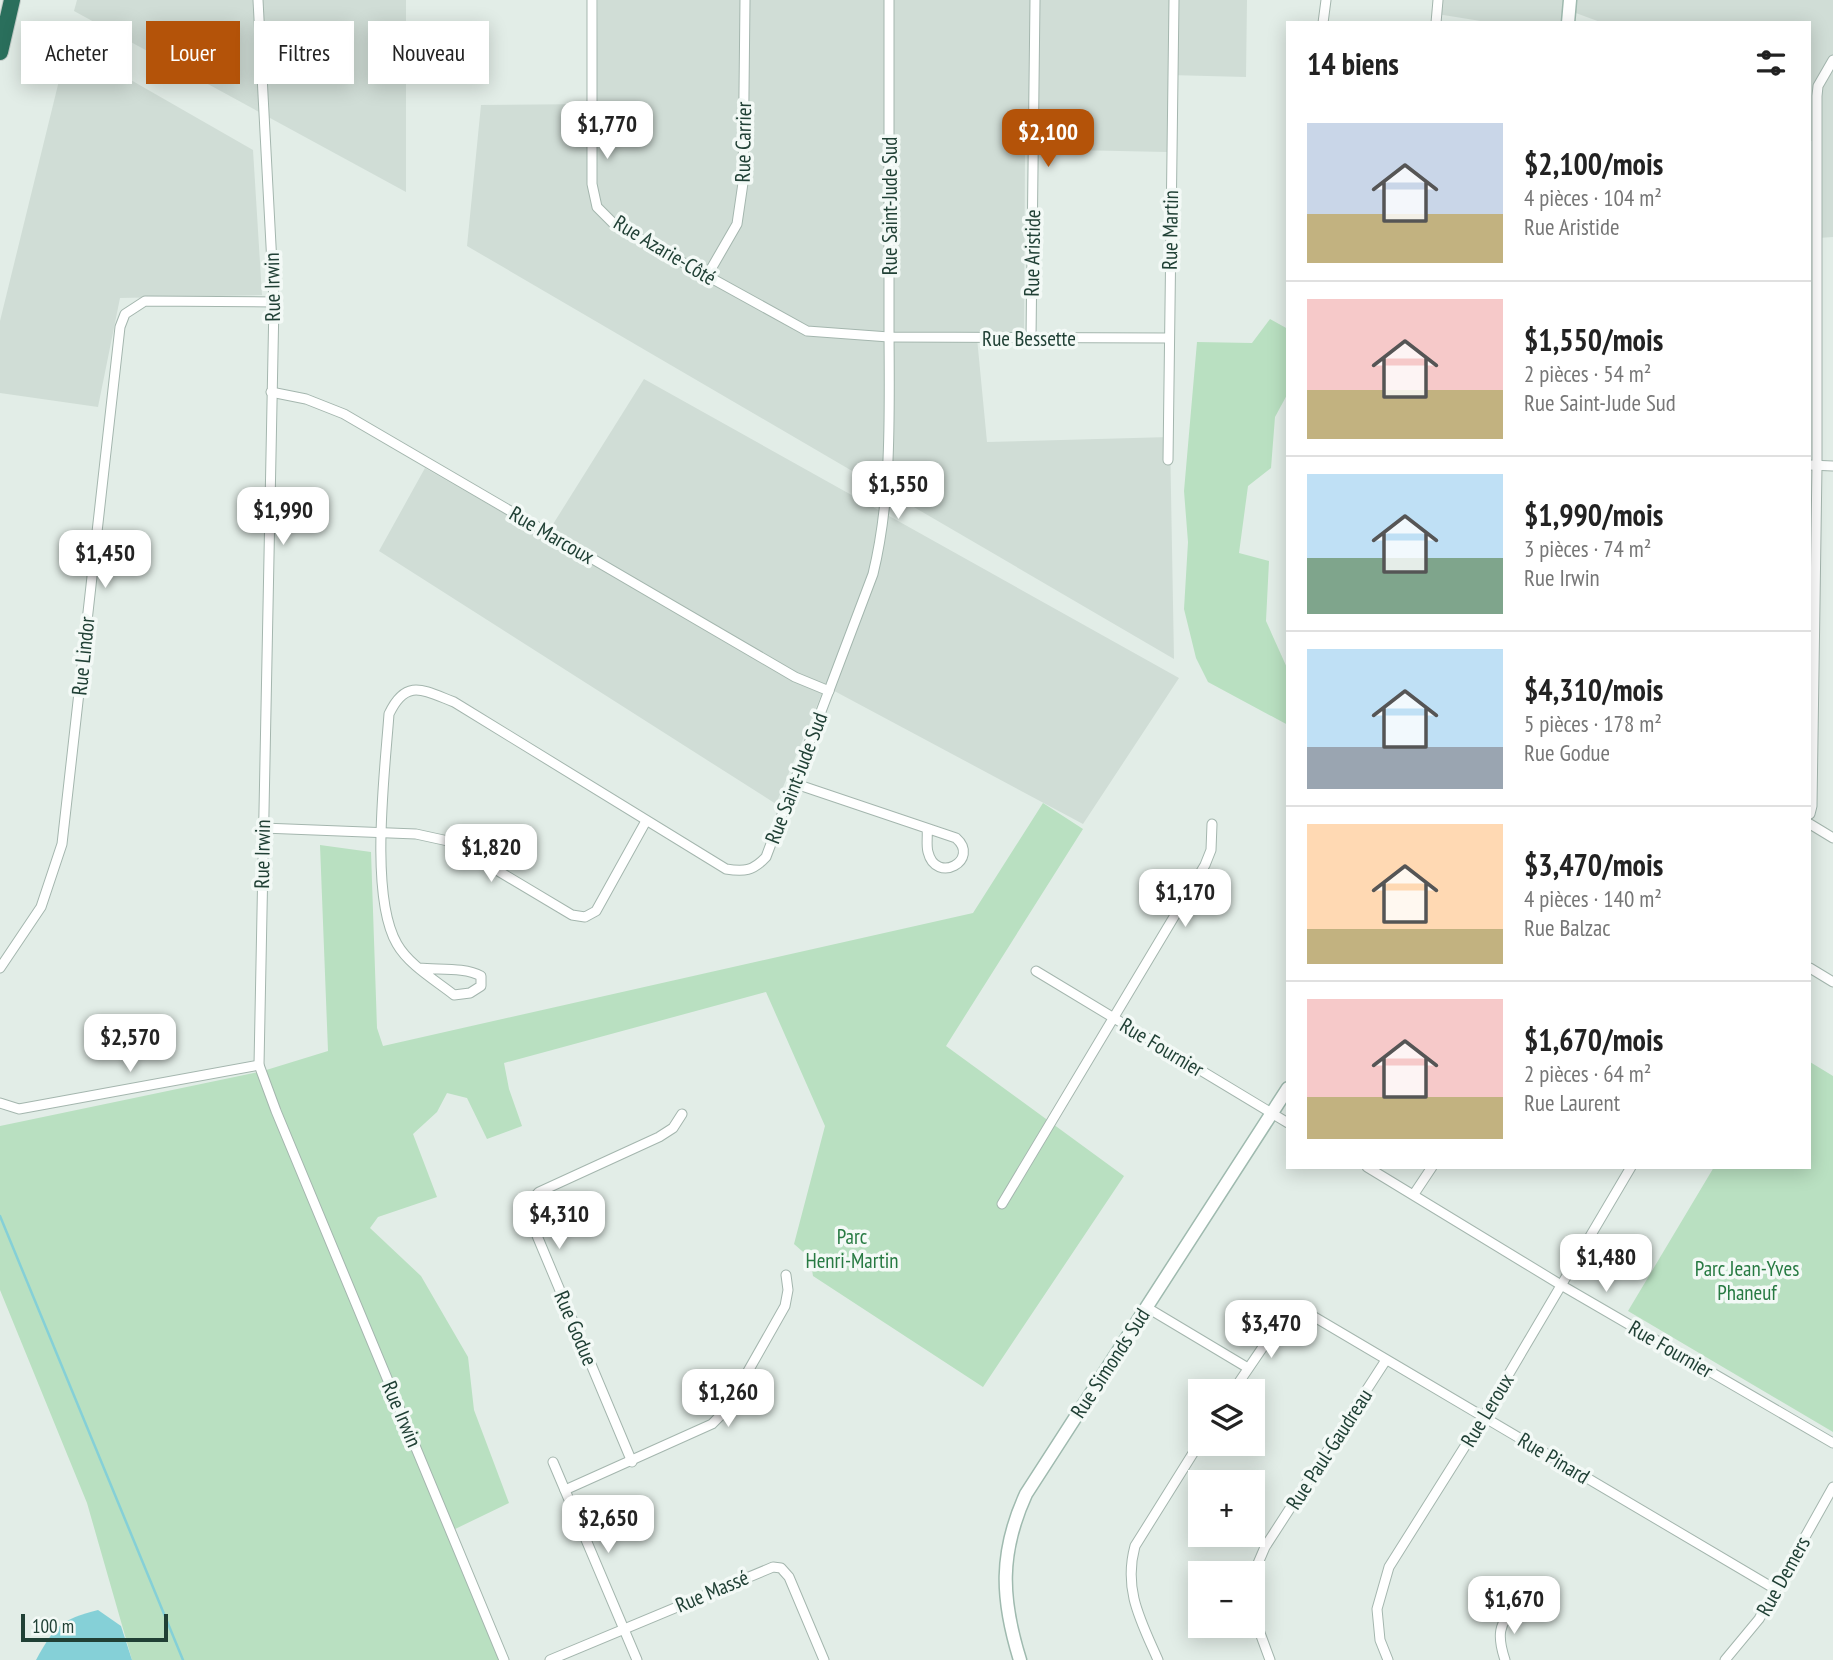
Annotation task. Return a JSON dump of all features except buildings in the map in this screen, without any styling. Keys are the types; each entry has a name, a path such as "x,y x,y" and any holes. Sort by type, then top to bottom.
{"highway":[{"path":"0,52 12,0"}],"street":[{"name":"Rue Irwin","path":"258,0 274,302 259,1065 504,1660"},
{"name":"Rue Azarie-Côté","path":"592,0 592,184 597,207 615,225 807,331 889,337"},
{"name":"Rue Carrier","path":"707,276 737,224 743,183 745,0"},
{"name":"Rue Saint-Jude Sud","path":"419,968 452,971 469,969 481,976 481,986 470,993 454,995 419,968 397,945 384,907 381,834 388,714 397,696 412,689 454,702 726,869 742,872 755,868 766,857 873,574 881,542 886,496 889,337 888,0"},
{"name":"Rue Aristide","path":"1031,338 1035,0"},
{"name":"Rue Martin","path":"1168,460 1174,0"},
{"path":"1323,21 1326,0"},
{"path":"1436,21 1438,0"},
{"path":"1568,21 1570,0"},
{"path":"1811,803 1817,96 1818,86 1833,60"},
{"name":"Rue Lindor","path":"0,968 41,908 62,844 120,327 125,314 145,301 274,302"},
{"name":"Rue Bessette","path":"889,337 1169,338"},
{"name":"Rue Marcoux","path":"271,392 306,399 344,414 794,677 829,691"},
{"path":"1813,466 1833,466"},
{"path":"793,783 928,829 960,842 964,857 961,861 945,869 939,867 928,852 928,829"},
{"path":"263,828 416,834 447,841 572,915 585,917 596,911 646,821"},
{"path":"1003,1204 1205,865 1211,850 1212,824"},
{"path":"1811,825 1833,838"},
{"path":"1811,969 1833,982"},
{"name":"Rue Fournier","path":"1036,971 1286,1122"},
{"path":"0,1103 19,1109 259,1065"},
{"name":"Rue Simonds Sud","path":"1020,1660 1007,1616 1004,1592 1009,1539 1016,1515 1026,1494 1286,1091"},
{"name":"Rue Godue","path":"632,1462 528,1210 531,1200 539,1192 659,1137 673,1128 682,1114"},
{"name":"Rue Fournier","path":"1371,1169 1562,1285 1833,1443"},
{"path":"1415,1194 1431,1169"},
{"name":"Rue Leroux","path":"1388,1660 1380,1640 1377,1609 1389,1567 1484,1416 1631,1169"},
{"path":"565,1490 712,1424 726,1410 785,1306 788,1290 786,1275"},
{"path":"1146,1307 1248,1368 1241,1379"},
{"name":"Rue Pinard","path":"1248,1368 1284,1316 1294,1311 1306,1312 1776,1589"},
{"name":"Rue Paul-Gaudreau","path":"1259,1561 1265,1547 1386,1360"},
{"path":"1158,1660 1134,1599 1130,1564 1135,1546 1191,1456"},
{"path":"553,1461 637,1660"},
{"name":"Rue Demers","path":"1725,1660 1759,1619 1833,1487"},
{"name":"Rue Massé","path":"550,1660 773,1567 782,1568 789,1577 824,1660"},
{"path":"1505,1660 1499,1638 1500,1629 1503,1620 1519,1609"},
{"path":"1262,1638 1270,1660"}],"shaded area":[{"path":"77,0 406,0 406,21 368,21 368,84 406,84 406,192 208,84 240,84 240,21 146,21 146,50 132,43 132,21 92,21 74,11"},
{"path":"598,0 1247,0 1246,77 1169,75 1167,152 1025,149 1024,335 977,338 987,442 1170,437 1174,659 467,246 481,105 596,104"},
{"path":"1438,0 1570,0 1568,21 1481,21 1437,14"},
{"path":"1574,0 1833,0 1833,237 1818,238 1815,141 1811,141 1811,21 1598,21 1573,12"},
{"path":"132,81 253,150 262,295 120,298 98,407 0,393 0,321 58,84 132,84"},
{"path":"644,379 1179,678 1083,824 825,686 776,804 379,551 425,468 545,537"}],"green space":[{"path":"1270,319 1286,328 1286,397 1275,417 1271,468 1248,486 1239,553 1269,561 1266,621 1286,666 1286,724 1208,682 1196,658 1184,609 1188,542 1184,491 1197,342 1252,343"},
{"name":"Parc Henri-Martin","path":"1043,803 1083,829 946,1046 1124,1176 983,1387 813,1276 810,1258 794,1244 825,1126 766,992 504,1063 509,1089 522,1126 487,1139 467,1098 447,1093 437,1112 413,1134 437,1197 378,1217 370,1228 421,1276 468,1357 474,1410 509,1503 451,1531 504,1660 132,1660 87,1503 0,1290 0,1126 263,1071 328,1051 320,845 371,852 377,1028 383,1046 973,913"},
{"name":"Parc Jean-Yves Phaneuf","path":"1811,1063 1833,1076 1833,1432 1628,1311 1713,1169 1811,1169"}],"water":[{"path":"98,1610 121,1626 132,1660 36,1660 60,1626 75,1617"}],"waterway":[{"path":"0,1216 183,1660"}]}
